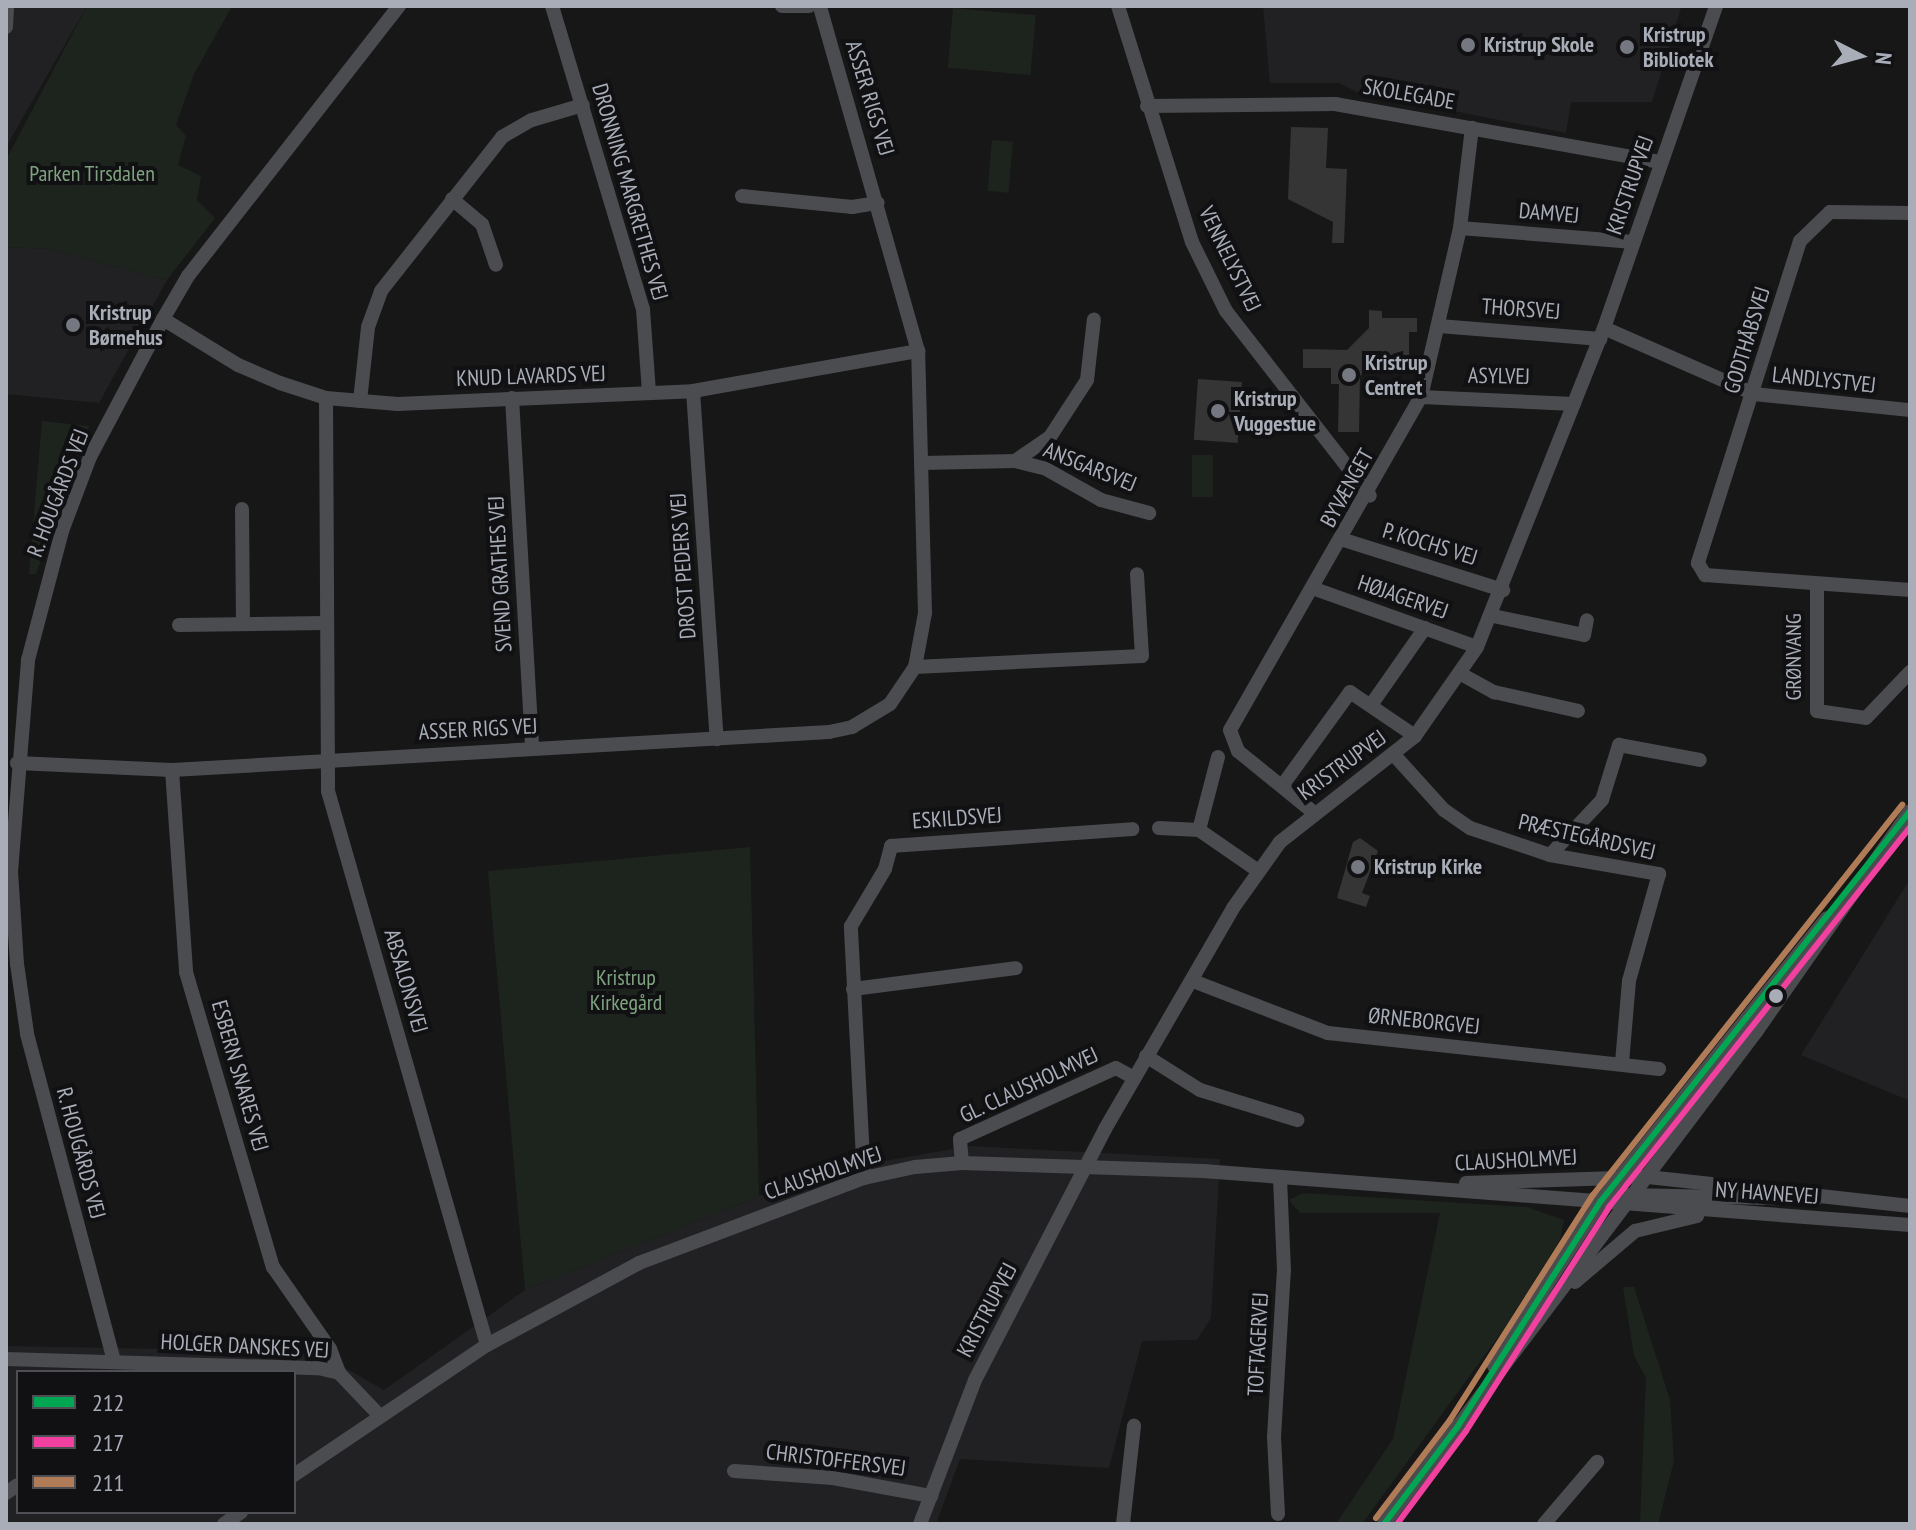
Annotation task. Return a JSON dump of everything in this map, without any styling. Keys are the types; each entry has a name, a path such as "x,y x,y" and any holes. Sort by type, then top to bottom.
{"street":[{"path":"6,27 7,6"},
{"name":"R. HOUGÅRDS VEJ","path":"114,1361 27,1033 11,872 17,763 28,660 62,531 90,457 163,319 188,276 399,6"},
{"name":"DRONNING MARGRETHES VEJ","path":"552,6 643,309 649,393"},
{"path":"782,6 809,6"},
{"name":"ASSER RIGS VEJ","path":"17,763 172,770 532,747 717,739 852,727 890,704 915,667 925,613 918,351 820,6"},
{"name":"VENNELYSTVEJ","path":"1118,6 1192,242 1226,311 1370,496"},
{"name":"KRISTRUPVEJ","path":"920,1524 975,1380 1146,1056 1257,870 1313,812 1395,756 1415,736 1477,647 1493,616 1602,333 1716,6"},
{"name":"SKOLEGADE","path":"1147,106 1335,104 1661,162"},
{"path":"360,401 368,327 381,291 502,137 583,105"},
{"name":"BYVÆNGET","path":"1313,812 1238,751 1230,730 1370,496 1421,397 1460,228 1472,128"},
{"path":"742,196 852,207 878,203"},
{"path":"452,199 482,224 496,265"},
{"name":"GODTHÅBSVEJ","path":"1699,569 1800,241 1811,225 1830,212 1854,207 1910,213"},
{"name":"DAMVEJ","path":"1460,228 1633,242"},
{"name":"KNUD LAVARDS VEJ","path":"163,319 238,365 326,398 360,401 693,391 918,351"},
{"name":"ANSGARSVEJ","path":"1015,461 1050,437 1087,380 1094,319"},
{"name":"THORSVEJ","path":"1439,326 1602,333"},
{"name":"LANDLYSTVEJ","path":"1602,333 1754,394 1910,410"},
{"name":"DROST PEDERS VEJ","path":"693,391 717,739"},
{"name":"ASYLVEJ","path":"1421,397 1574,404"},
{"name":"ABSALONSVEJ","path":"326,398 328,791 487,1345"},
{"name":"SVEND GRATHES VEJ","path":"512,398 532,747"},
{"name":"ANSGARSVEJ","path":"922,463 1015,461 1046,469 1101,500 1149,513"},
{"path":"242,509 243,624"},
{"name":"P. KOCHS VEJ","path":"1344,540 1503,590"},
{"name":"GRØNVANG","path":"1699,569 1705,575 1910,590"},
{"path":"915,667 1142,656 1137,574"},
{"name":"GRØNVANG","path":"1817,584 1817,711 1866,718 1910,672"},
{"name":"HØJAGERVEJ","path":"1315,589 1477,647"},
{"path":"1493,616 1584,635 1587,620"},
{"path":"179,625 325,623"},
{"path":"1371,705 1425,628"},
{"path":"1461,674 1494,692 1578,711"},
{"path":"1282,786 1350,692 1415,736"},
{"path":"1550,855 1602,800 1619,745 1700,760"},
{"name":"PRÆSTEGÅRDSVEJ","path":"1395,756 1444,810 1470,828 1550,855 1659,874 1629,981 1622,1062"},
{"path":"1199,830 1218,757"},
{"name":"ESBERN SNARES VEJ","path":"172,770 186,972 273,1267 330,1349 339,1373"},
{"path":"1384,1524 1809,960 1846,897 1910,811"},
{"path":"1159,828 1199,830 1257,870"},
{"name":"ESKILDSVEJ","path":"864,1178 851,926 885,869 891,846 1132,829"},
{"path":"1458,1426 1601,1201 1793,954 1846,897"},
{"path":"853,989 1016,968"},
{"name":"ØRNEBORGVEJ","path":"1193,981 1328,1033 1622,1062 1659,1069"},
{"path":"1146,1056 1200,1090 1297,1120"},
{"name":"GL. CLAUSHOLMVEJ","path":"962,1163 960,1139 1116,1068 1134,1078"},
{"name":"CLAUSHOLMVEJ","path":"296,1474 487,1345 639,1263 864,1178 962,1163 1433,1186 1601,1201 1627,1198"},
{"name":"TOFTAGERVEJ","path":"1278,1514 1274,1437 1284,1270 1280,1177"},
{"name":"CLAUSHOLMVEJ","path":"1433,1186 1520,1178 1648,1177"},
{"name":"NY HAVNEVEJ","path":"1648,1177 1910,1206"},
{"path":"1627,1198 1795,1202 1836,1196"},
{"name":"NY HAVNEVEJ","path":"1627,1198 1720,1213 1910,1225"},
{"path":"1522,1342 1614,1243 1665,1222 1720,1213"},
{"name":"HOLGER DANSKES VEJ","path":"6,1359 89,1366 114,1361 283,1370"},
{"name":"HOLGER DANSKES VEJ","path":"296,1371 339,1373 380,1416"},
{"path":"1123,1524 1134,1426"},
{"path":"1544,1524 1597,1462"},
{"name":"CHRISTOFFERSVEJ","path":"734,1471 833,1478 931,1496"}],"shaded area":[{"path":"6,6 87,6 6,147"},
{"name":"Kristrup Skole","path":"1263,6 1681,8 1652,102 1571,102 1566,133 1357,92 1339,83 1270,83"},
{"name":"Kristrup Børnehus","path":"6,247 49,249 167,280 99,403 6,394"},
{"path":"1910,879 1910,1101 1801,1055"},
{"path":"970,1146 1220,1159 1211,1318 1197,1340 1142,1341 1109,1468 960,1459 936,1524 6,1524 6,1346 317,1352 384,1390 525,1290 759,1196 873,1163"}],"green space":[{"name":"Parken Tirsdalen","path":"87,6 232,6 194,74 176,125 186,136 178,165 201,176 197,200 215,218 167,280 49,249 6,247 6,160"},
{"path":"953,8 1036,15 1030,75 948,68"},
{"path":"992,140 1013,142 1008,193 988,191"},
{"path":"42,421 89,426 36,574 29,574"},
{"path":"1192,455 1213,455 1213,497 1192,497"},
{"name":"Kristrup Kirkegård","path":"750,847 759,1196 525,1290 488,871"},
{"path":"1303,1193 1527,1207 1564,1220 1560,1240 1503,1330 1362,1524 1336,1524 1393,1439 1440,1213 1300,1213 1289,1200"},
{"path":"1623,1287 1634,1287 1670,1400 1674,1461 1658,1524 1640,1523 1646,1378 1634,1356"}],"building":[{"path":"1291,127 1328,128 1326,168 1347,169 1344,243 1332,243 1333,222 1288,199"},
{"name":"Kristrup Centret","path":"1369,310 1382,311 1382,318 1417,318 1417,332 1409,332 1409,366 1377,359 1360,376 1359,432 1338,432 1339,384 1331,384 1331,368 1303,368 1303,349 1347,350 1369,328"},
{"name":"Kristrup Vuggestue","path":"1198,379 1242,382 1238,443 1194,440"},
{"name":"Kristrup Kirke","path":"1360,838 1378,851 1362,893 1370,896 1366,907 1337,898 1353,842"}],"transit line":[{"name":"211","path":"1376,1518 1450,1420 1593,1195 1902,805"},
{"name":"212","path":"1384,1524 1458,1426 1601,1201 1910,811"},
{"name":"217","path":"1397,1524 1466,1431 1609,1207 1910,827"}],"place":[{"name":"Kristrup Skole","path":"1468,45"},
{"name":"Kristrup Bibliotek","path":"1627,47"},
{"name":"Kristrup Børnehus","path":"73,325"},
{"name":"Kristrup Centret","path":"1349,375"},
{"name":"Kristrup Vuggestue","path":"1218,411"},
{"name":"Kristrup Kirke","path":"1358,867"}]}
